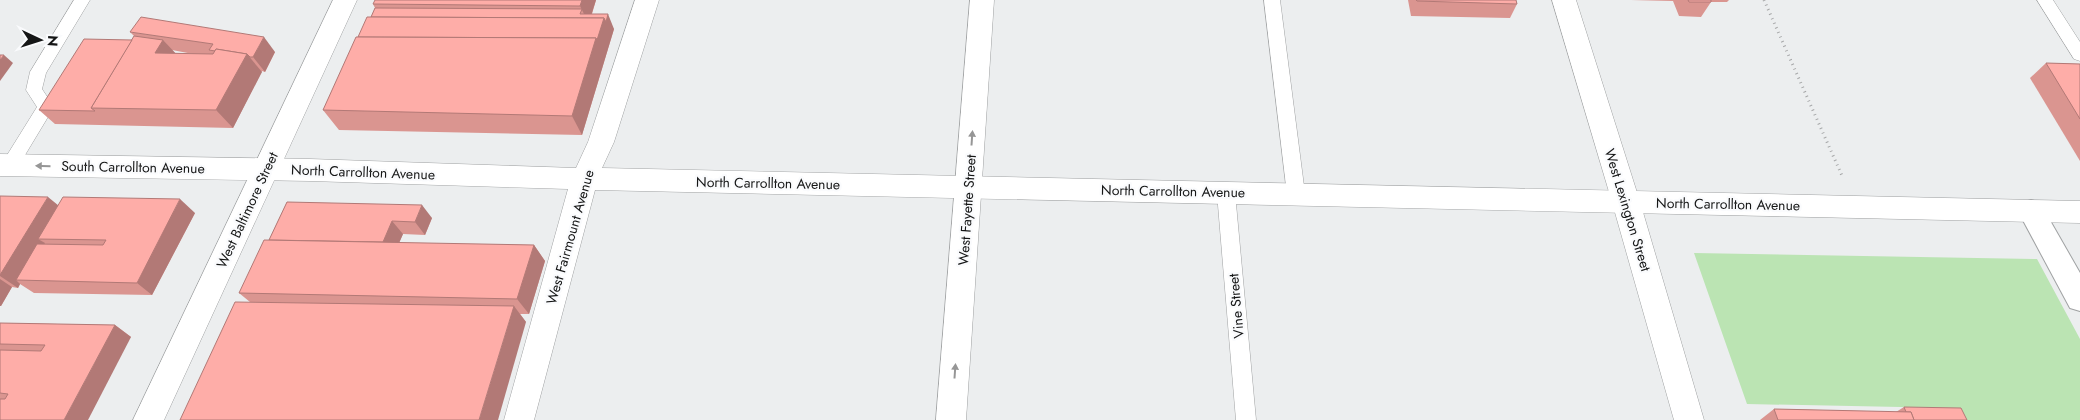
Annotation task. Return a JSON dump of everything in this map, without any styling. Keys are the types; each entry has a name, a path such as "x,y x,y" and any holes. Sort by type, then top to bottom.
{"street":[{"name":"West Baltimore Street","path":"148,420 345,0"},
{"name":"West Fairmount Avenue","path":"519,420 584,179 601,142 647,0"},
{"name":"West Fayette Street","path":"951,420 982,0"},
{"name":"West Lexington Street","path":"1564,0 1626,202 1689,420"},
{"name":"South Carrollton Avenue","path":"5,165 266,169"},
{"name":"North Carrollton Avenue","path":"266,169 584,179 2080,212"},
{"path":"2031,211 2080,300"}],"lane":[{"path":"5,165 46,106 34,90 38,72 82,0"},
{"path":"1272,0 1296,194"},
{"path":"2045,0 2080,55"},
{"name":"Vine Street","path":"1226,193 1246,420"}],"path":[{"path":"1764,0 1856,207"}],"green space":[{"path":"1694,253 2037,259 2080,339 2080,420 1956,420 1950,408 1747,404"}],"building":[{"path":"375,0 582,0 580,6 373,4"},
{"path":"1516,0 1517,4 1417,1"},
{"path":"1688,0 1711,0 1711,2 1689,2"},
{"path":"375,8 582,9 580,14 608,14 606,22 604,18 371,17"},
{"path":"141,17 264,37 253,57 250,57 247,54 216,49 215,51 209,50 213,44 130,32"},
{"path":"367,17 604,18 597,40 596,38 358,37"},
{"path":"134,36 163,40 155,53 213,54 216,49 247,54 216,110 91,108"},
{"path":"356,37 596,38 572,116 323,110"},
{"path":"84,39 132,40 91,108 95,111 39,110"},
{"path":"2046,63 2080,64 2080,119"},
{"path":"0,196 48,197 0,275"},
{"path":"63,197 180,199 137,283 16,280 37,244 103,245 106,240 38,239"},
{"path":"287,202 422,205 415,222 392,221 383,242 269,240"},
{"path":"264,240 534,245 517,299 239,293"},
{"path":"235,302 514,306 479,420 180,420"},
{"path":"0,323 115,325 64,420 0,420 0,399 5,399 8,394 0,393 0,350 41,351 45,345 0,344"},
{"path":"1904,407 1961,408 1967,420 1914,420 1911,412 1906,412"},
{"path":"1774,409 1911,412 1914,420 1778,420"}]}
